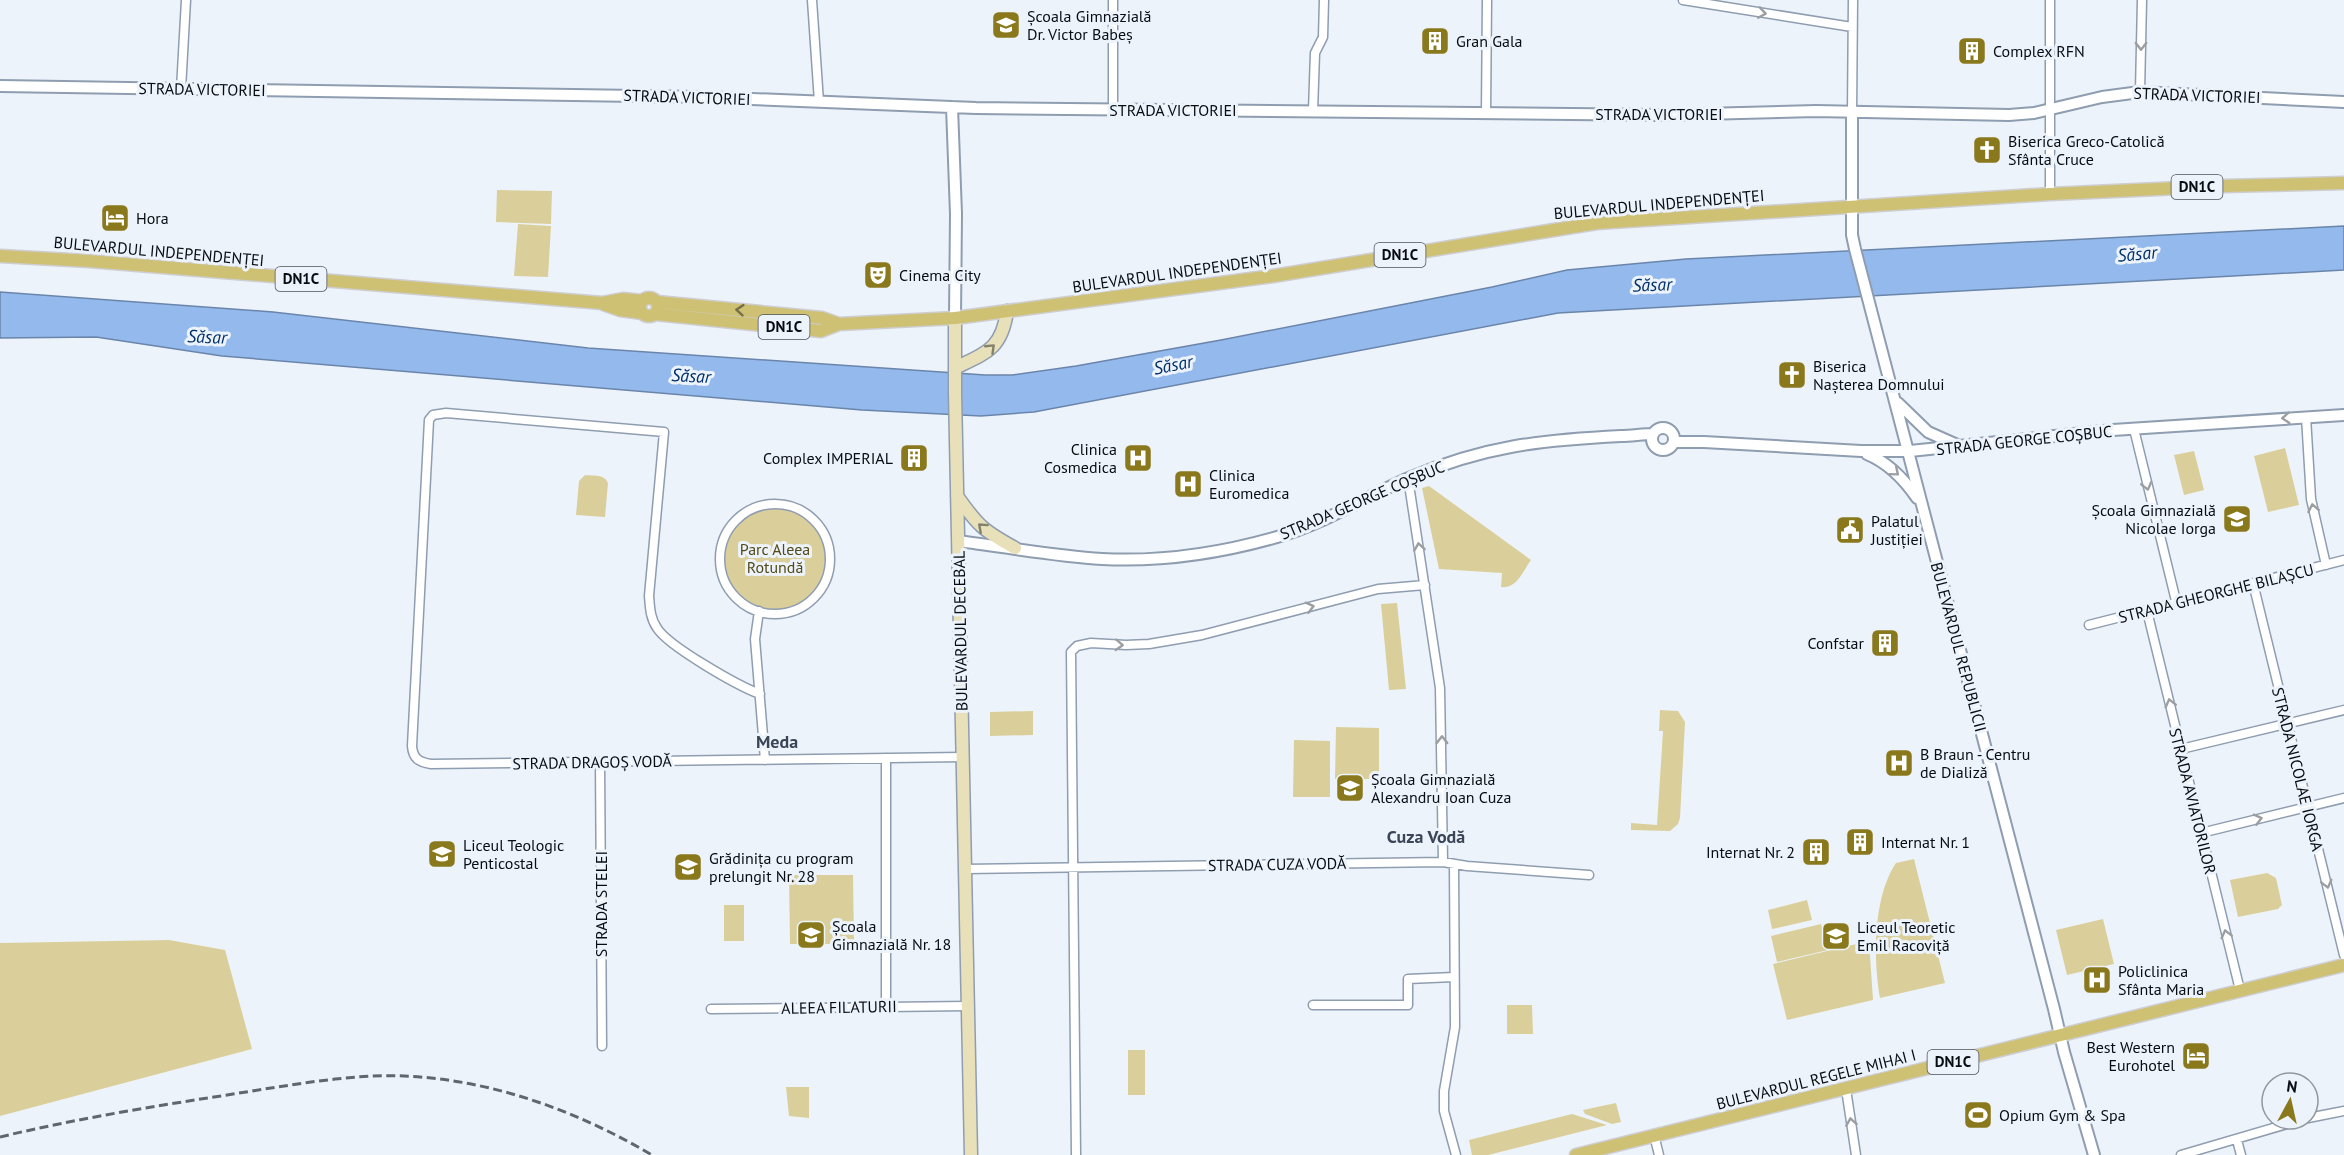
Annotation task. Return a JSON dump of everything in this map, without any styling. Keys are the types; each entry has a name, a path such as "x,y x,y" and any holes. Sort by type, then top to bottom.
{"main road":[{"name":"BULEVARDUL INDEPENDENȚEI","path":"0,256 100,262 602,303 623,299 642,307 647,316 656,308 821,331 839,324 955,318 1273,276 1597,223 2050,194 2344,183"},
{"path":"955,368 983,356 992,349 1005,328 1007,311"},
{"name":"BULEVARDUL DECEBAL","path":"955,318 971,1155"},
{"path":"957,496 976,523 1015,548"},
{"name":"BULEVARDUL REGELE MIHAI I","path":"1576,1155 2344,965"}],"street":[{"path":"181,89 186,0"},
{"path":"812,0 819,102"},
{"path":"1113,0 1113,110"},
{"path":"1313,111 1315,53 1323,37 1324,0"},
{"path":"1486,113 1487,0"},
{"path":"1683,0 1852,27"},
{"path":"1852,0 1852,113"},
{"path":"2050,0 2050,194"},
{"path":"2140,92 2142,0"},
{"name":"STRADA VICTORIEI","path":"0,86 573,94 1113,110 1664,115 1816,111 2008,115 2050,111 2102,97 2140,92 2344,102"},
{"name":"BULEVARDUL DECEBAL","path":"952,107 956,214 955,318"},
{"name":"BULEVARDUL REPUBLICII","path":"1852,113 1854,207 1852,235 1855,249 1910,451 1921,503 2060,1035 2094,1155"},
{"path":"1897,402 1928,432 1958,445"},
{"name":"STRADA DRAGOȘ VODĂ","path":"760,694 674,645 656,627 651,616 649,596 664,432 446,412 433,415 427,426 420,566 412,746 412,754 416,759 431,764 963,757"},
{"name":"STRADA GEORGE COȘBUC","path":"1652,438 1658,429 1664,428 1673,438 1704,442 1861,452 1910,451 2134,429 2344,415"},
{"path":"2306,417 2311,499 2326,565"},
{"path":"2134,429 2176,601"},
{"name":"STRADA GEORGE COȘBUC","path":"958,541 1068,556 1122,560 1160,558 1223,549 1278,537 1307,527 1408,478 1466,456 1507,446 1569,438 1623,436 1652,438"},
{"name":"STRADA GEORGE COȘBUC","path":"1652,438 1656,448 1663,451 1670,448 1673,438"},
{"path":"1861,452 1875,457 1903,478 1921,503"},
{"path":"1408,478 1437,662 1442,712 1443,862"},
{"path":"771,504 789,506 806,514 824,534 829,551 826,578 817,593 796,609 778,613 759,611 736,598 726,583 720,557 723,539 732,524 749,510 771,504"},
{"name":"STRADA GHEORGHE BILAȘCU","path":"2089,625 2344,560"},
{"name":"STRADA NICOLAE IORGA","path":"2253,583 2344,955"},
{"path":"1076,1155 1071,652 1077,646 1084,644 1149,644 1181,639 1378,590 1425,585"},
{"path":"759,611 755,639 765,760"},
{"name":"STRADA AVIATORILOR","path":"2147,611 2201,833 2236,991"},
{"path":"2181,749 2344,710"},
{"path":"886,758 886,1007"},
{"name":"STRADA STELEI","path":"600,762 602,1046"},
{"path":"2201,833 2344,798"},
{"name":"STRADA CUZA VODĂ","path":"965,869 1443,862 1589,875"},
{"path":"1454,864 1455,1027 1444,1090 1444,1111 1456,1155"},
{"path":"1313,1005 1408,1005 1408,979 1454,977"},
{"name":"ALEEA FILATURII","path":"711,1009 968,1006"},
{"path":"1846,1089 1856,1155"},
{"path":"2320,1115 2344,1111"},
{"path":"2181,1155 2265,1131"},
{"path":"1654,1135 1659,1155"},
{"path":"2237,1140 2241,1155"}],"green space":[{"path":"497,190 552,191 551,224 496,222"},
{"path":"518,224 551,226 548,277 514,276"},
{"path":"2285,448 2299,505 2268,512 2254,456"},
{"path":"2194,451 2204,490 2184,495 2174,455"},
{"path":"585,475 601,477 608,483 605,517 576,515 579,481"},
{"path":"1429,486 1531,560 1515,582 1507,587 1501,587 1502,573 1439,569 1422,488"},
{"name":"Parc Aleea Rotundă","path":"775,507 795,511 812,522 823,539 827,559 823,579 812,596 795,607 775,611 755,607 738,596 727,579 723,559 727,539 738,522 755,511"},
{"path":"1397,603 1406,689 1389,690 1381,604"},
{"path":"1660,710 1678,711 1685,722 1680,818 1678,824 1670,831 1631,830 1631,823 1657,825 1663,731 1659,731"},
{"path":"1033,711 1033,735 990,736 990,712"},
{"path":"1336,727 1379,728 1379,779 1335,779"},
{"path":"1294,740 1330,741 1330,797 1293,797"},
{"path":"1914,859 1945,983 1880,998 1876,947 1883,893 1896,863"},
{"path":"2267,873 2276,878 2282,905 2278,909 2238,917 2230,880"},
{"path":"789,875 853,875 854,944 790,944"},
{"path":"1807,900 1812,920 1772,929 1768,910"},
{"path":"724,905 744,905 744,941 724,941"},
{"path":"2103,919 2114,964 2067,975 2056,930"},
{"path":"1821,924 1828,950 1777,962 1771,936"},
{"path":"169,940 225,950 252,1049 0,1116 0,943"},
{"path":"1869,941 1873,1000 1787,1020 1773,964"},
{"path":"1507,1005 1532,1005 1533,1034 1507,1034"},
{"path":"1128,1050 1145,1050 1145,1095 1128,1095"},
{"path":"786,1087 809,1087 809,1118 789,1116"},
{"path":"1616,1103 1621,1122 1612,1124 1585,1114 1583,1110"},
{"path":"1572,1114 1607,1125 1488,1155 1472,1155 1469,1140"}],"water":[{"name":"Săsar","path":"2344,226 2344,270 1558,313 1034,412 981,416 862,410 222,356 96,337 0,338 0,292 273,312 588,348 1012,375 1221,340 1567,270 1686,259"}],"railway":[{"path":"0,1137 107,1115 332,1079 409,1076 482,1086 553,1107 587,1121 652,1155"}],"place":[{"name":"Școala Gimnazială Dr. Victor Babeș","path":"1006,25"},
{"name":"Gran Gala","path":"1435,41"},
{"name":"Complex RFN","path":"1972,51"},
{"name":"Biserica Greco-Catolică Sfânta Cruce","path":"1987,150"},
{"name":"Hora","path":"115,218"},
{"name":"Cinema City","path":"878,275"},
{"name":"Biserica Nașterea Domnului","path":"1792,375"},
{"name":"Complex IMPERIAL","path":"914,458"},
{"name":"Clinica Cosmedica","path":"1138,458"},
{"name":"Clinica Euromedica","path":"1188,484"},
{"name":"Școala Gimnazială Nicolae Iorga","path":"2237,519"},
{"name":"Palatul Justiției","path":"1850,530"},
{"name":"Confstar","path":"1885,643"},
{"name":"B Braun - Centru de Dializă","path":"1899,763"},
{"name":"Școala Gimnazială Alexandru Ioan Cuza","path":"1350,788"},
{"name":"Internat Nr. 1","path":"1860,842"},
{"name":"Internat Nr. 2","path":"1816,852"},
{"name":"Liceul Teologic Penticostal","path":"442,854"},
{"name":"Grădinița cu program prelungit Nr. 28","path":"688,867"},
{"name":"Școala Gimnazială Nr. 18","path":"811,935"},
{"name":"Liceul Teoretic Emil Racoviță","path":"1836,936"},
{"name":"Policlinica Sfânta Maria","path":"2097,980"},
{"name":"Best Western Eurohotel","path":"2196,1056"},
{"name":"Opium Gym & Spa","path":"1978,1115"}],"district":[{"name":"Meda","path":"777,742"},
{"name":"Cuza Vodă","path":"1426,837"}]}
